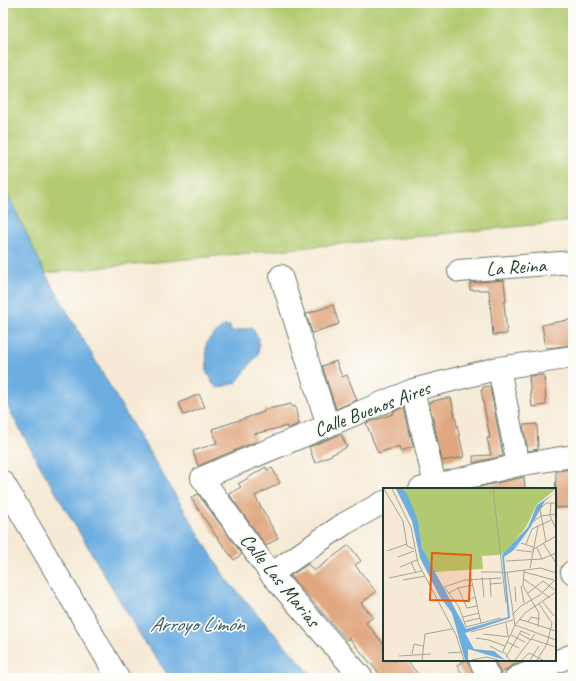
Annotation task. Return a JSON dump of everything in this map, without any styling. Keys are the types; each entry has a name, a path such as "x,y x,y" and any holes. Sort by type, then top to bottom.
{"street":[{"name":"La Reina","path":"459,271 572,267"},
{"path":"282,276 328,426"},
{"name":"Calle Buenos Aires","path":"202,478 413,390 499,368 573,357"},
{"path":"499,368 518,466"},
{"path":"413,390 428,487 470,483 518,466 573,456"},
{"name":"Calle Las Marias","path":"202,478 271,574 362,678"},
{"path":"3,482 118,678"},
{"path":"271,574 344,524 383,503"},
{"path":"516,678 573,655"},
{"path":"480,661 489,678"}],"green space":[{"path":"3,3 573,3 573,221 45,273 3,184"}],"water":[{"name":"Arroyo Limón","path":"3,184 45,273 126,414 226,579 314,678 170,678 143,640 40,466 3,398"},
{"path":"224,326 230,326 231,332 252,327 259,339 258,354 236,383 217,388 212,383 211,377 207,374 206,345 210,338"}],"building":[{"path":"504,280 506,302 504,302 507,334 493,335 489,290 470,290 470,283"},
{"path":"333,305 339,324 312,333 306,314"},
{"path":"573,319 573,345 546,348 542,325"},
{"path":"336,361 342,377 347,375 357,400 336,409 322,366"},
{"path":"544,375 546,405 532,407 529,376"},
{"path":"490,386 503,456 473,463 473,456 491,455 487,438 490,438 481,390 483,390 483,387"},
{"path":"199,394 205,407 184,415 179,403"},
{"path":"451,398 464,457 442,461 429,402"},
{"path":"291,404 292,407 295,406 299,424 287,429 287,426 254,434 257,441 198,466 193,451 217,443 212,429 264,412 264,410"},
{"path":"404,407 413,447 401,451 400,446 378,453 366,423 393,414 393,412"},
{"path":"537,424 538,449 528,451 523,425"},
{"path":"341,434 347,447 315,463 309,447"},
{"path":"266,467 267,470 272,468 280,483 255,496 278,538 266,546 229,494 241,487 238,484"},
{"path":"572,469 573,507 556,508 556,471"},
{"path":"524,477 525,488 475,488"},
{"path":"198,494 242,554 234,560 191,498"},
{"path":"349,545 361,561 355,565 376,592 361,603 373,617 366,623 383,643 383,661 406,661 422,678 383,678 349,638 347,640 290,576 308,564 314,571"},
{"path":"463,661 468,661 475,678 458,678 463,675 457,665"},
{"path":"494,661 524,661 511,666 501,674"}]}
